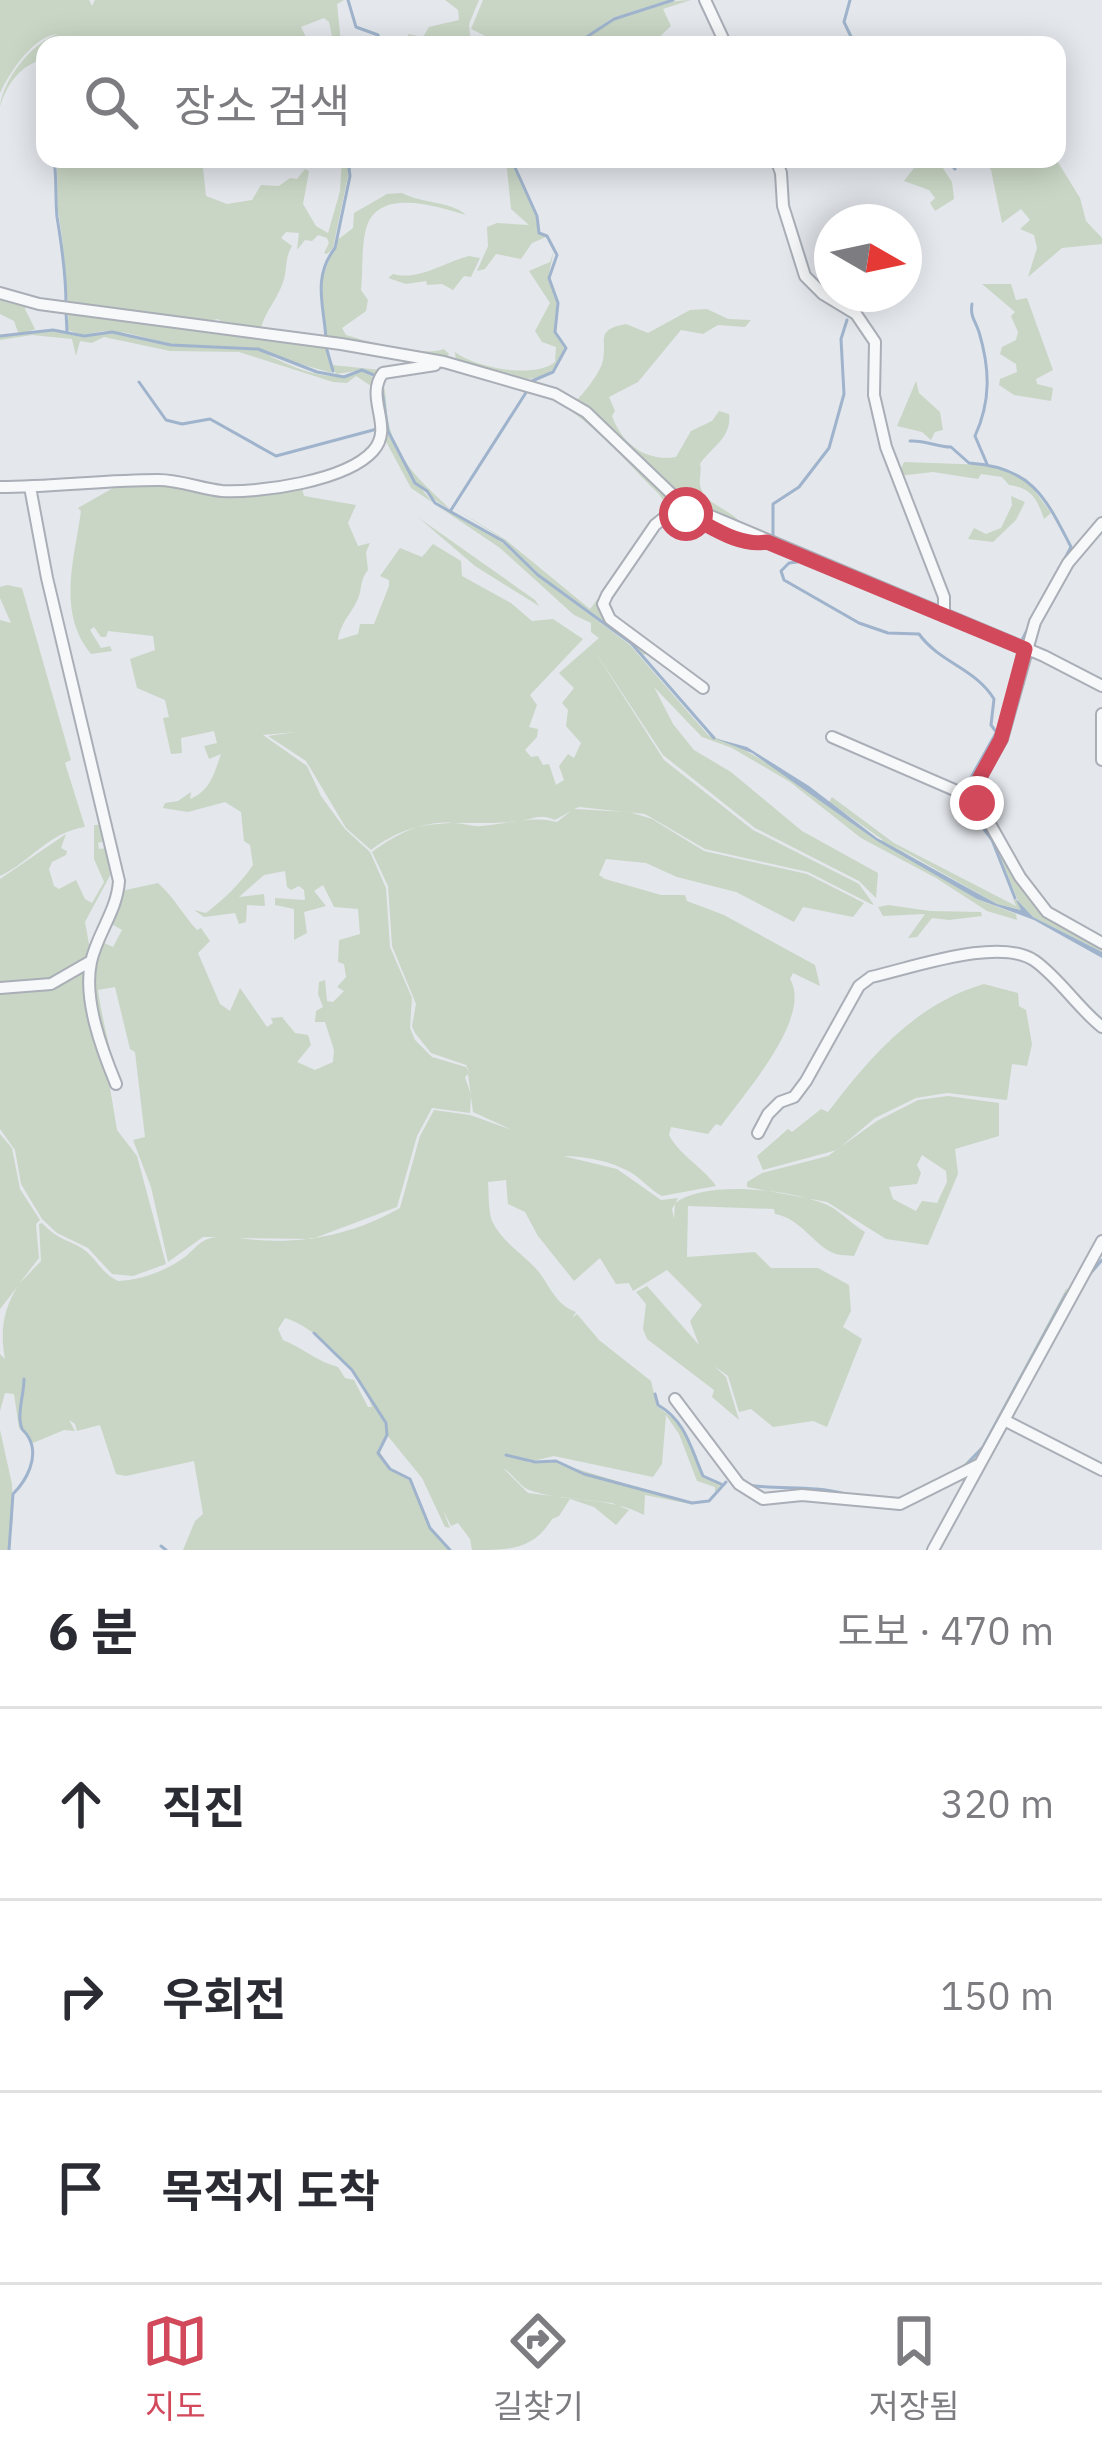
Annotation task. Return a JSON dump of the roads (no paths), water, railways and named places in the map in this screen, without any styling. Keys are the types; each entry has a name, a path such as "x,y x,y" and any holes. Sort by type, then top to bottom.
{"street":[{"path":"705,0 722,36"},
{"path":"777,168 783,206 805,276 856,314 875,342 874,395 886,448 944,597 944,616"},
{"path":"0,292 38,304 444,362 565,398 586,412 682,504 1102,686"},
{"path":"0,487 151,480 225,491 296,485 374,451 382,434 374,393 383,373 444,362"},
{"path":"30,487 119,881 112,915 92,961 92,999 116,1084"},
{"path":"703,688 610,619 604,604 607,595 655,525 670,513 686,514 754,544 767,542"},
{"path":"973,798 975,785 1008,722 1025,649 1052,587 1102,523"},
{"path":"1102,714 1102,760"},
{"path":"832,736 973,798 1046,912 1102,943"},
{"path":"758,1133 780,1102 794,1097 860,986 871,977 982,952 1014,951 1042,967 1102,1028"},
{"path":"0,988 51,984 92,961"},
{"path":"933,1550 1102,1240"},
{"path":"676,1399 739,1484 763,1499 802,1495 900,1504 980,1464"},
{"path":"1004,1420 1102,1469"}],"water":[{"path":"714,738 747,747 809,786 877,838 997,904 1021,910 1015,898 1033,917 1102,952 1102,958 1034,920 977,899 877,841 752,753"}],"waterway":[{"path":"348,0 356,27 378,36"},
{"path":"588,36 614,19 673,0"},
{"path":"850,0 844,22 851,36"},
{"path":"54,168 66,304"},
{"path":"326,339 322,281 335,248 349,168"},
{"path":"515,168 537,216 539,233 547,236 557,255 549,278 558,303 555,332 566,348 553,372 532,381"},
{"path":"972,304 987,385 975,436 987,464"},
{"path":"66,312 67,331"},
{"path":"773,537 773,504 799,487 829,448 844,394 841,339 847,320"},
{"path":"0,336 53,330 84,336 112,332 171,345 258,349 317,372 344,377 362,370 376,376"},
{"path":"327,350 333,371"},
{"path":"139,382 166,420 182,424 210,419 276,456 377,429"},
{"path":"382,390 388,431 415,483 435,503 503,541 538,575 631,643 714,738"},
{"path":"451,510 527,391"},
{"path":"910,441 951,447 969,463 1007,471 1034,487 1071,547 1064,560"},
{"path":"797,562 781,571 784,580 859,623 888,633 919,634 977,680 994,699 991,725 997,733"},
{"path":"1022,640 1059,568"},
{"path":"1002,719 1018,652"},
{"path":"996,733 969,781 965,803 992,840 1015,898"},
{"path":"1089,1275 1102,1260"},
{"path":"966,1465 983,1447 1066,1294"},
{"path":"314,1333 352,1370 386,1423 387,1435 378,1453 390,1469 410,1479 430,1528 450,1550"},
{"path":"9,1550 13,1494 32,1460 32,1445 20,1420 24,1379"},
{"path":"655,1394 658,1405 681,1427 703,1476 721,1484"},
{"path":"506,1455 556,1461 584,1474 692,1503 709,1501 726,1482"},
{"path":"748,1485 845,1494"},
{"path":"161,1546 166,1550"}]}
